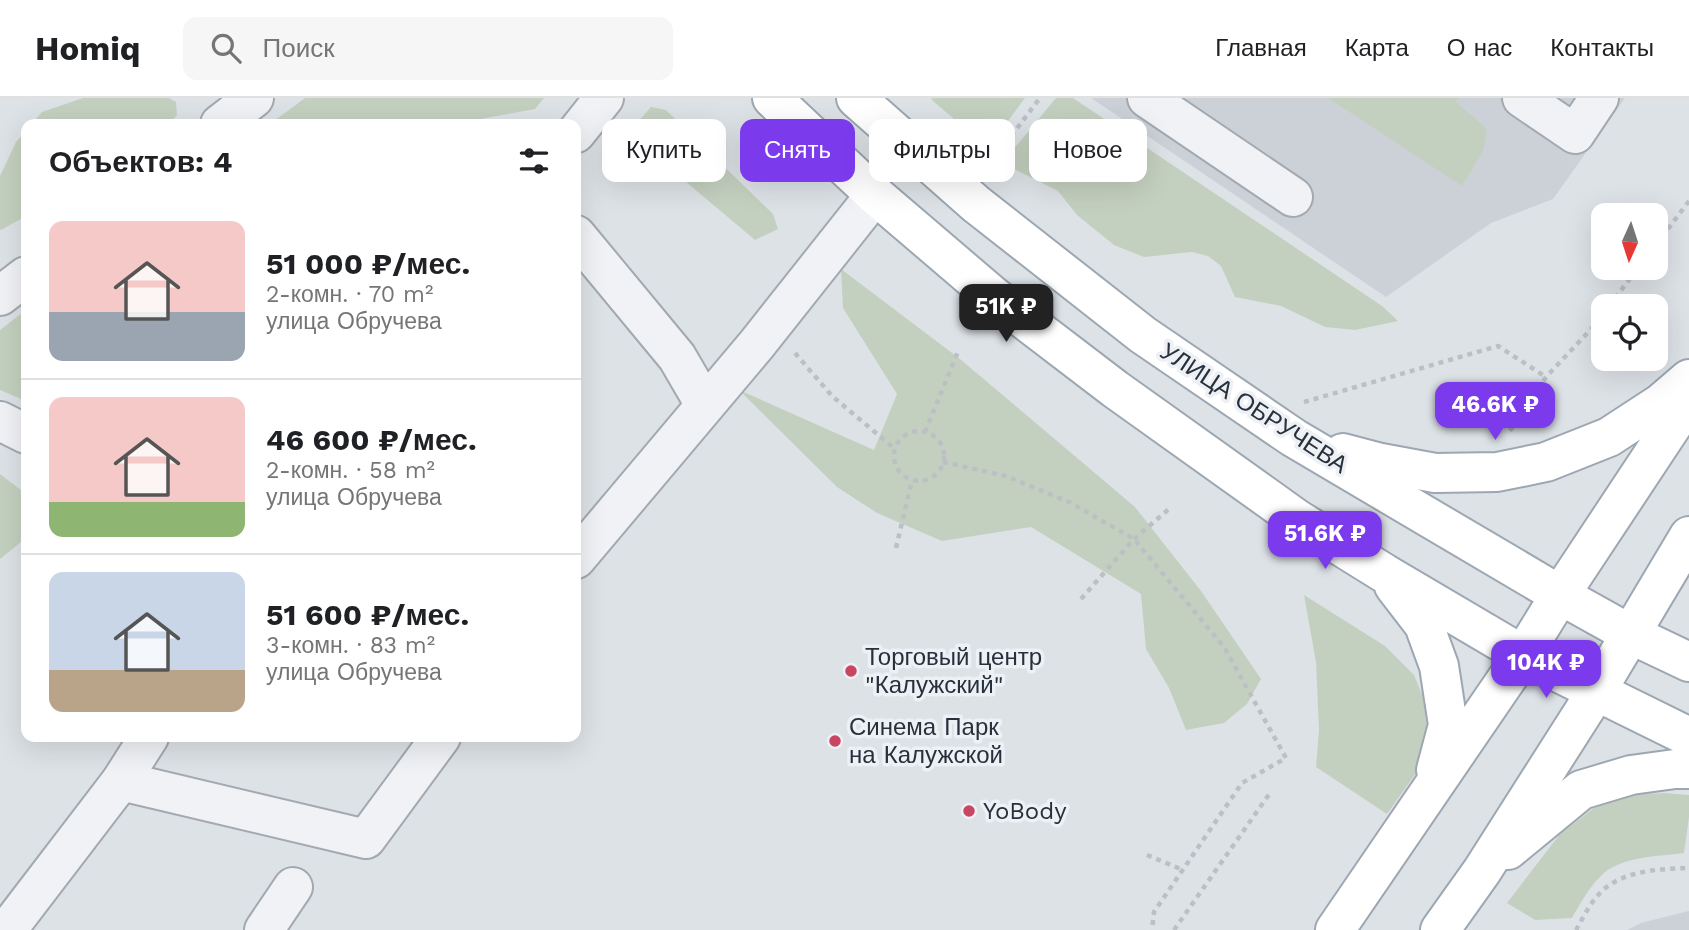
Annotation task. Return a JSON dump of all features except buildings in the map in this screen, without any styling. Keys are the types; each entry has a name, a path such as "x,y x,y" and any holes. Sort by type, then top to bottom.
{"main road":[{"path":"772,98 875,195 992,296 1115,389 1297,519 1523,655 1689,737"},
{"name":"УЛИЦА ОБРУЧЕВА","path":"856,98 976,204 1133,327 1297,421 1560,595 1630,634 1689,662"},
{"path":"1297,421 1381,463 1435,472 1497,472 1546,462 1609,437 1661,403 1689,379"},
{"path":"1335,930 1523,655 1689,400"},
{"path":"1440,930 1482,871 1596,692 1689,536"},
{"path":"1384,573 1424,625 1439,666 1448,725 1430,793"},
{"path":"1482,871 1581,790 1631,775 1689,769"}],"street":[{"path":"212,119 220,98"},
{"path":"227,119 254,98"},
{"path":"581,127 604,98"},
{"path":"1146,98 1293,197"},
{"path":"1522,98 1575,134 1599,98"},
{"path":"581,553 771,327 875,195"},
{"path":"581,241 677,357 705,405"},
{"path":"0,296 21,280"},
{"path":"0,421 21,432"},
{"path":"7,930 121,781 146,742"},
{"path":"121,781 366,839 437,742"},
{"path":"264,930 293,887"}],"path":[{"path":"1015,131 1040,98"},
{"path":"1668,229 1689,201"},
{"path":"1618,294 1629,280"},
{"path":"771,327 832,396 895,449"},
{"path":"1507,436 1545,377 1591,329"},
{"path":"1297,421 1498,346 1545,377"},
{"path":"925,432 959,349"},
{"path":"925,432 940,443 944,453 943,462 932,477 912,480 897,468 895,449 906,434 925,432"},
{"path":"943,462 1006,476 1069,502 1134,539 1224,647 1286,758 1242,783 1154,912 1152,930"},
{"path":"896,548 912,480"},
{"path":"1082,599 1134,539 1170,508"},
{"path":"1174,930 1270,793"},
{"path":"1147,855 1183,870"},
{"path":"1576,930 1598,895 1609,885 1652,870 1689,868"}],"shaded area":[{"path":"1091,98 1625,98 1553,199 1491,223 1386,297 1147,136 1147,119 1122,119"},
{"path":"1689,911 1689,930 1627,930 1641,923"}],"green space":[{"path":"83,98 169,98 176,102 177,115 173,119 36,119 42,112"},
{"path":"305,98 544,98 535,109 480,119 277,119"},
{"path":"931,98 1025,98 1009,119 954,119"},
{"path":"1056,98 1073,98 1104,119 1039,119"},
{"path":"1328,98 1458,98 1456,102 1487,129 1483,151 1462,186"},
{"path":"651,107 666,110 675,119 640,119"},
{"path":"1029,130 1029,176 1015,170 1015,147"},
{"path":"21,136 21,219 1,230 0,176"},
{"path":"1147,148 1382,306 1398,321 1355,330 1325,327 1281,306 1235,297 1221,266 1208,256 1192,252 1144,257 1114,245 1077,215 1058,191 1040,182 1147,182"},
{"path":"726,168 773,214 778,229 755,240 686,182 726,182"},
{"path":"841,269 960,359 1135,507 1201,591 1261,679 1247,704 1224,723 1186,730 1169,688 1146,649 1141,594 1031,527 942,541 877,513 837,487 739,390 874,450 897,394 843,308"},
{"path":"21,314 21,399 0,390 0,330"},
{"path":"0,474 21,490 21,542 0,559"},
{"path":"1304,595 1385,646 1414,675 1423,697 1428,737 1423,763 1387,814 1316,767 1319,730 1316,662"},
{"path":"1630,795 1689,795 1684,853 1621,863 1606,871 1572,918 1535,920 1507,903 1560,834 1594,808"}],"place":[{"name":"Торговый центр \"Калужский\"","path":"851,671"},
{"name":"Синема Парк на Калужской","path":"835,741"},
{"name":"YoBody","path":"969,811"}]}
